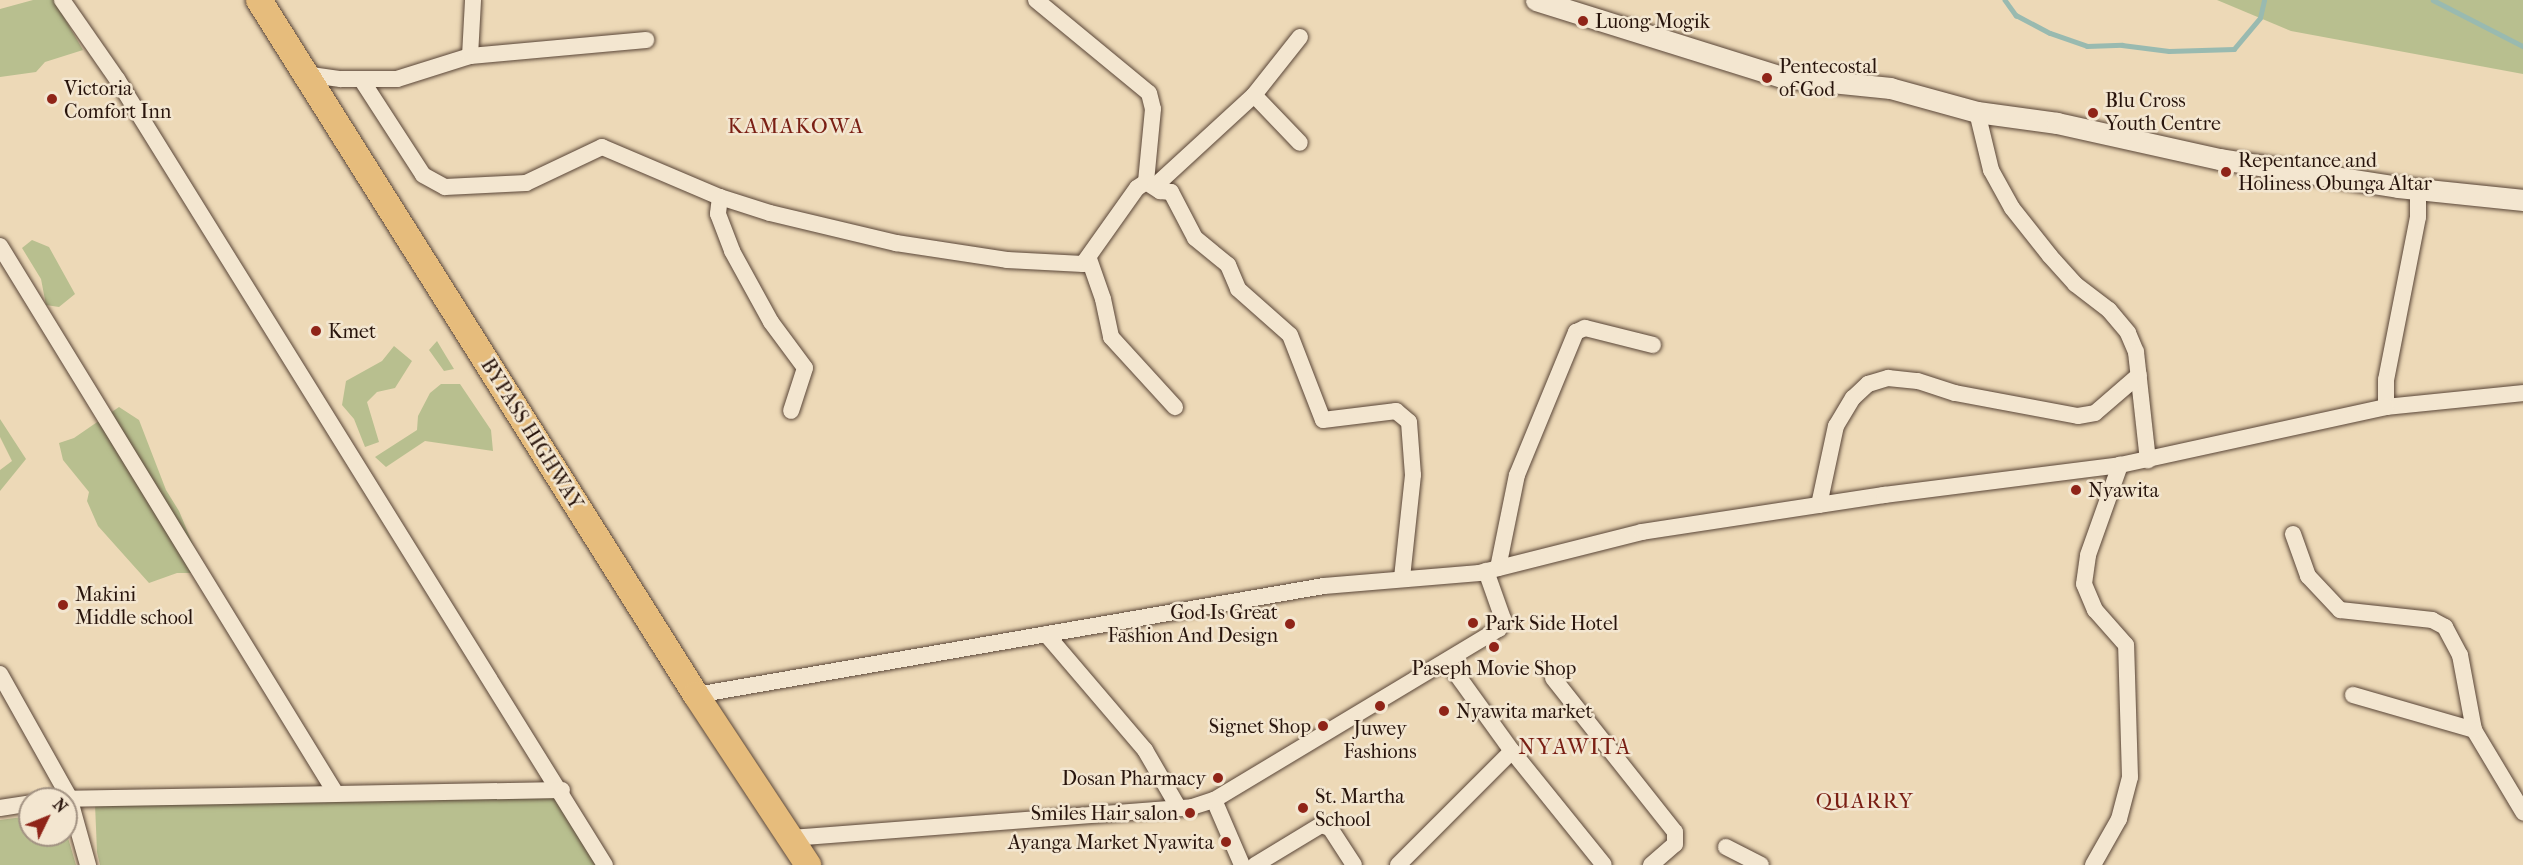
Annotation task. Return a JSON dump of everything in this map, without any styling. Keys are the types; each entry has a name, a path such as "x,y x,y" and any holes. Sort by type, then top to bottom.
{"main road":[{"name":"BYPASS HIGHWAY","path":"259,0 696,695 808,865"}],"street":[{"path":"62,0 117,79 562,790 605,865"},
{"path":"470,56 473,0"},
{"path":"1036,0 1149,93 1153,109 1150,184"},
{"path":"1536,0 1782,76 1890,88 1977,112 2057,123 2220,159 2418,189 2523,200"},
{"path":"361,79 423,175 439,185 526,183 602,147 720,197 770,213 896,243 1006,260 1078,266 1089,259 1137,188 1150,184 1254,95 1300,37"},
{"path":"304,74 361,79 397,79 470,56 646,40"},
{"path":"1254,95 1300,143"},
{"path":"1977,112 1990,170 2000,190 2050,256 2121,323 2136,352 2148,460"},
{"path":"1150,184 1171,192 1196,238 1228,265 1238,289 1290,335 1323,420 1396,411 1409,422 1413,475 1402,578"},
{"path":"2386,407 2386,380 2418,218 2418,189"},
{"path":"720,197 718,214 732,251 771,322 805,368 791,411"},
{"path":"0,246 335,792"},
{"path":"1089,259 1105,305 1111,337 1175,407"},
{"path":"790,838 1178,807 1214,800 1448,661 1504,623 1492,569 1517,475 1576,332 1588,328 1653,345"},
{"path":"1819,505 1836,426 1853,399 1868,384 1888,378 1918,381 1955,393 2078,416 2095,413 2139,375"},
{"path":"696,695 1324,586 1492,569 1632,534 1819,505 2120,465 2386,407 2523,393"},
{"path":"2093,865 2119,819 2130,777 2126,645 2096,610 2084,584 2088,555 2120,465"},
{"path":"2293,534 2308,576 2340,610 2432,620 2445,627 2460,655 2474,730 2523,812"},
{"path":"1046,634 1145,750 1178,807"},
{"path":"1448,661 1512,751 1604,865"},
{"path":"0,674 56,787"},
{"path":"1553,678 1675,832 1675,844 1651,865"},
{"path":"2353,695 2474,730"},
{"path":"1398,865 1512,751"},
{"path":"78,798 562,790"},
{"path":"1214,800 1242,865"},
{"path":"0,808 18,805"},
{"path":"1255,865 1321,825 1330,828 1354,865"},
{"path":"78,839 88,865"},
{"path":"1726,847 1761,865"}],"green space":[{"path":"33,0 54,0 83,50 45,62 36,72 0,77 0,9"},
{"path":"2217,0 2523,0 2523,74 2291,31"},
{"path":"32,240 49,247 75,294 59,307 46,305 41,279 22,248"},
{"path":"437,341 454,369 444,371 429,350"},
{"path":"394,346 412,361 395,388 377,392 367,402 379,442 365,447 354,419 342,405 346,381 382,361"},
{"path":"441,384 460,384 491,430 493,451 425,441 386,467 375,457 417,430 418,416 430,393"},
{"path":"119,407 139,420 166,490 179,511 205,573 177,573 149,583 98,526 87,501 89,492 63,460 59,443 74,438"},
{"path":"0,419 26,459 0,491 0,470 12,461 0,437"},
{"path":"559,796 598,865 100,865 97,852 95,804"},
{"path":"18,818 18,847 71,847 76,865 0,865 0,820"}],"waterway":[{"path":"2005,0 2016,15 2050,33 2087,46 2122,45 2169,51 2234,49 2260,18 2264,0"},
{"path":"2433,0 2523,46"}],"place":[{"name":"Luong Mogik","path":"1583,21"},
{"name":"Pentecostal of God","path":"1767,78"},
{"name":"Victoria Comfort Inn","path":"52,99"},
{"name":"Blu Cross Youth Centre","path":"2093,113"},
{"name":"Repentance and Holiness Obunga Altar","path":"2226,172"},
{"name":"Kmet","path":"316,331"},
{"name":"Nyawita","path":"2076,490"},
{"name":"Makini Middle school","path":"63,605"},
{"name":"Park Side Hotel","path":"1473,623"},
{"name":"God Is Great Fashion And Design","path":"1290,624"},
{"name":"Paseph Movie Shop","path":"1494,647"},
{"name":"Juwey Fashions","path":"1380,706"},
{"name":"Nyawita market","path":"1444,711"},
{"name":"Signet Shop","path":"1323,726"},
{"name":"Dosan Pharmacy","path":"1218,778"},
{"name":"St. Martha School","path":"1303,808"},
{"name":"Smiles Hair salon","path":"1190,813"},
{"name":"Ayanga Market Nyawita","path":"1226,842"}],"district":[{"name":"KAMAKOWA","path":"796,126"},
{"name":"NYAWITA","path":"1575,748"},
{"name":"QUARRY","path":"1865,801"}]}
